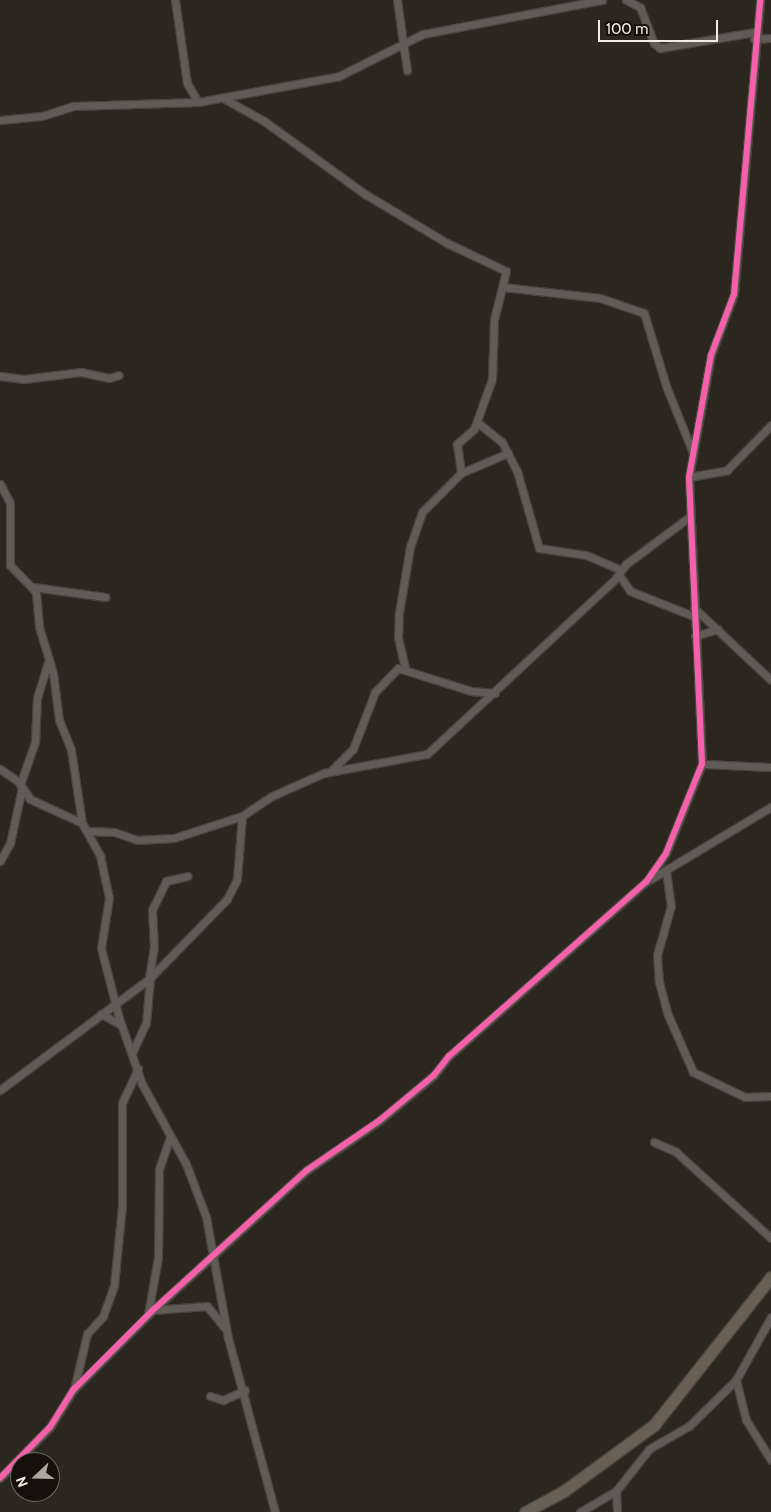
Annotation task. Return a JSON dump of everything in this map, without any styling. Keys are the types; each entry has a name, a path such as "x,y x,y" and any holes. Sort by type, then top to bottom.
{"highway":[{"path":"525,1512 564,1491 654,1425 771,1277"}],"street":[{"path":"175,0 187,83 198,102"},
{"path":"397,0 407,70"},
{"path":"0,120 42,116 73,106 198,102 339,76 402,42 457,26 602,0"},
{"path":"626,0 640,7 654,43 660,48 754,36 771,38"},
{"path":"646,882 666,853 702,764 693,616 689,478 711,355 734,294 754,36 760,0"},
{"path":"224,98 264,121 365,194 447,244 504,269 503,287 494,320 492,379 477,422 457,444 461,473"},
{"path":"503,287 590,296 644,313 666,386 693,453"},
{"path":"0,376 24,379 81,372 109,378 119,376"},
{"path":"477,422 492,431 508,453 528,496 539,548 586,555 620,573 630,592 693,616"},
{"path":"689,478 727,470 771,425"},
{"path":"406,668 398,628 414,534 429,501 461,473 508,453"},
{"path":"0,484 10,503 11,569 34,587 105,597"},
{"path":"88,832 114,832 137,840 174,838 242,816 284,789 331,771 427,754 620,573 689,516"},
{"path":"34,587 49,659 56,708 73,759 82,823 100,856 109,898 101,948 118,1003 121,1024 138,1069 206,1217 213,1258 224,1298 226,1331 245,1390 275,1512"},
{"path":"694,608 771,680"},
{"path":"695,636 718,630"},
{"path":"0,861 10,842 21,786 35,742 37,698 49,659"},
{"path":"331,771 357,742 379,686 395,670 406,668 471,691 495,692"},
{"path":"702,764 771,767"},
{"path":"0,769 21,786 33,800 82,823"},
{"path":"24,1452 50,1427 73,1390 150,1312 213,1258 307,1170 380,1120 434,1075 449,1056 646,882 771,807"},
{"path":"0,1090 150,978 234,890 242,816"},
{"path":"666,870 671,906 658,955 659,982 668,1015 693,1072 745,1097 771,1096"},
{"path":"132,1053 146,1023 154,948 152,910 166,881 187,876"},
{"path":"101,1014 121,1024"},
{"path":"73,1390 85,1338 103,1316 114,1285 122,1206 122,1103 138,1069"},
{"path":"150,1312 158,1257 159,1169 170,1138"},
{"path":"654,1142 676,1152 771,1238"},
{"path":"150,1312 207,1306 226,1331"},
{"path":"580,1512 616,1491 649,1449 695,1422 736,1380 771,1317"},
{"path":"736,1380 746,1420 771,1460"},
{"path":"210,1396 223,1400 245,1390"},
{"path":"0,1478 10,1467"},
{"path":"616,1491 617,1512"}],"cycle path":[{"path":"0,1478 50,1427 73,1390 153,1310 307,1170 380,1120 434,1075 449,1056 646,882 666,853 702,764 689,477 711,355 734,294 760,0"}]}
